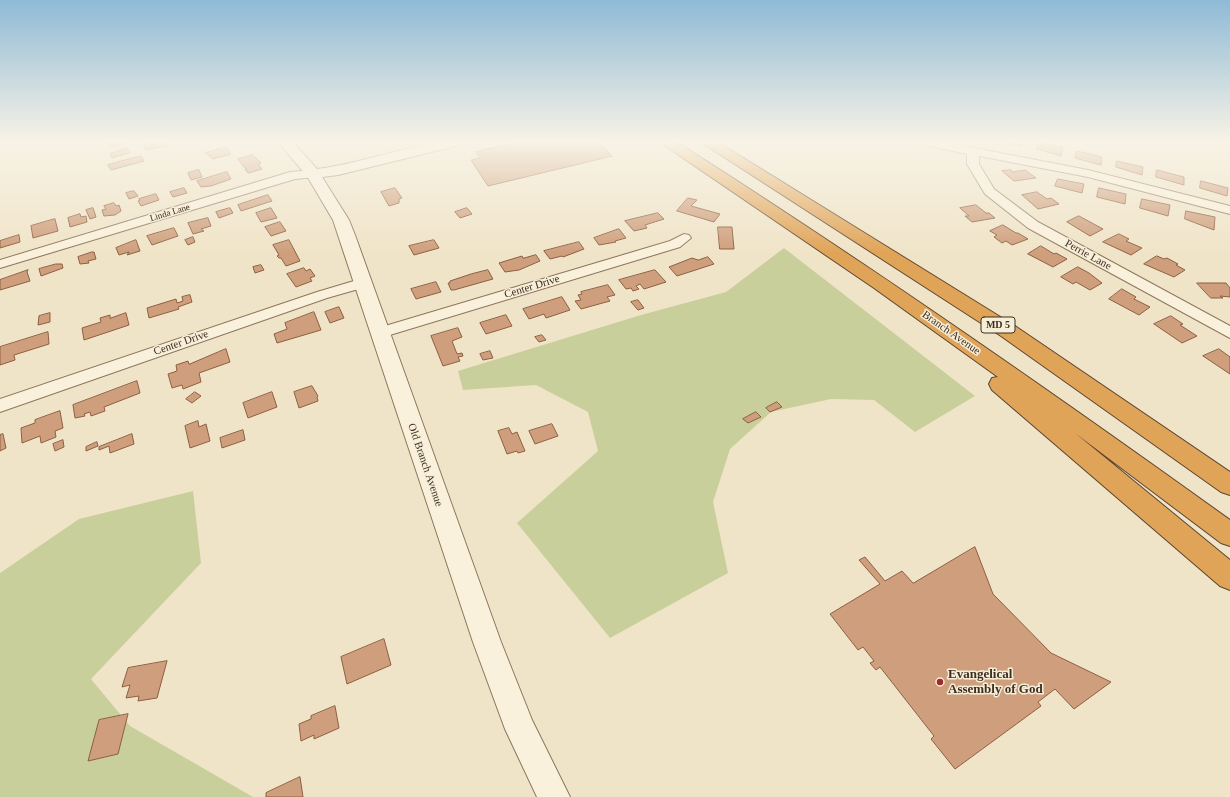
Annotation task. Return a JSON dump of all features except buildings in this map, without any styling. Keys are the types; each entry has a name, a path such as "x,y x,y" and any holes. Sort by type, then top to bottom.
{"highway":[{"name":"Branch Avenue","path":"723,178 830,248 1054,405 1230,535"},
{"name":"MD 5","path":"765,178 1001,327 1230,485"},
{"path":"830,248 1060,432 1230,577"}],"street":[{"name":"Linda Lane","path":"0,264 283,178"},
{"name":"Old Branch Avenue","path":"316,178 341,220 499,673 520,729 554,797"},
{"name":"Perrie Lane","path":"981,178 989,191 1033,225 1230,333"},
{"path":"1105,178 1230,210"},
{"name":"Center Drive","path":"380,333 675,244 684,238"},
{"name":"Center Drive","path":"0,406 322,295 364,283"}],"green space":[{"path":"784,248 975,396 915,432 874,400 831,399 771,412 730,449 713,502 728,573 610,638 517,523 598,451 588,412 536,385 463,390 458,371 641,315 726,292"},
{"path":"193,491 201,563 91,679 130,726 253,797 0,797 0,573 79,519"}],"place":[{"name":"Evangelical Assembly of God","path":"940,682"}]}
